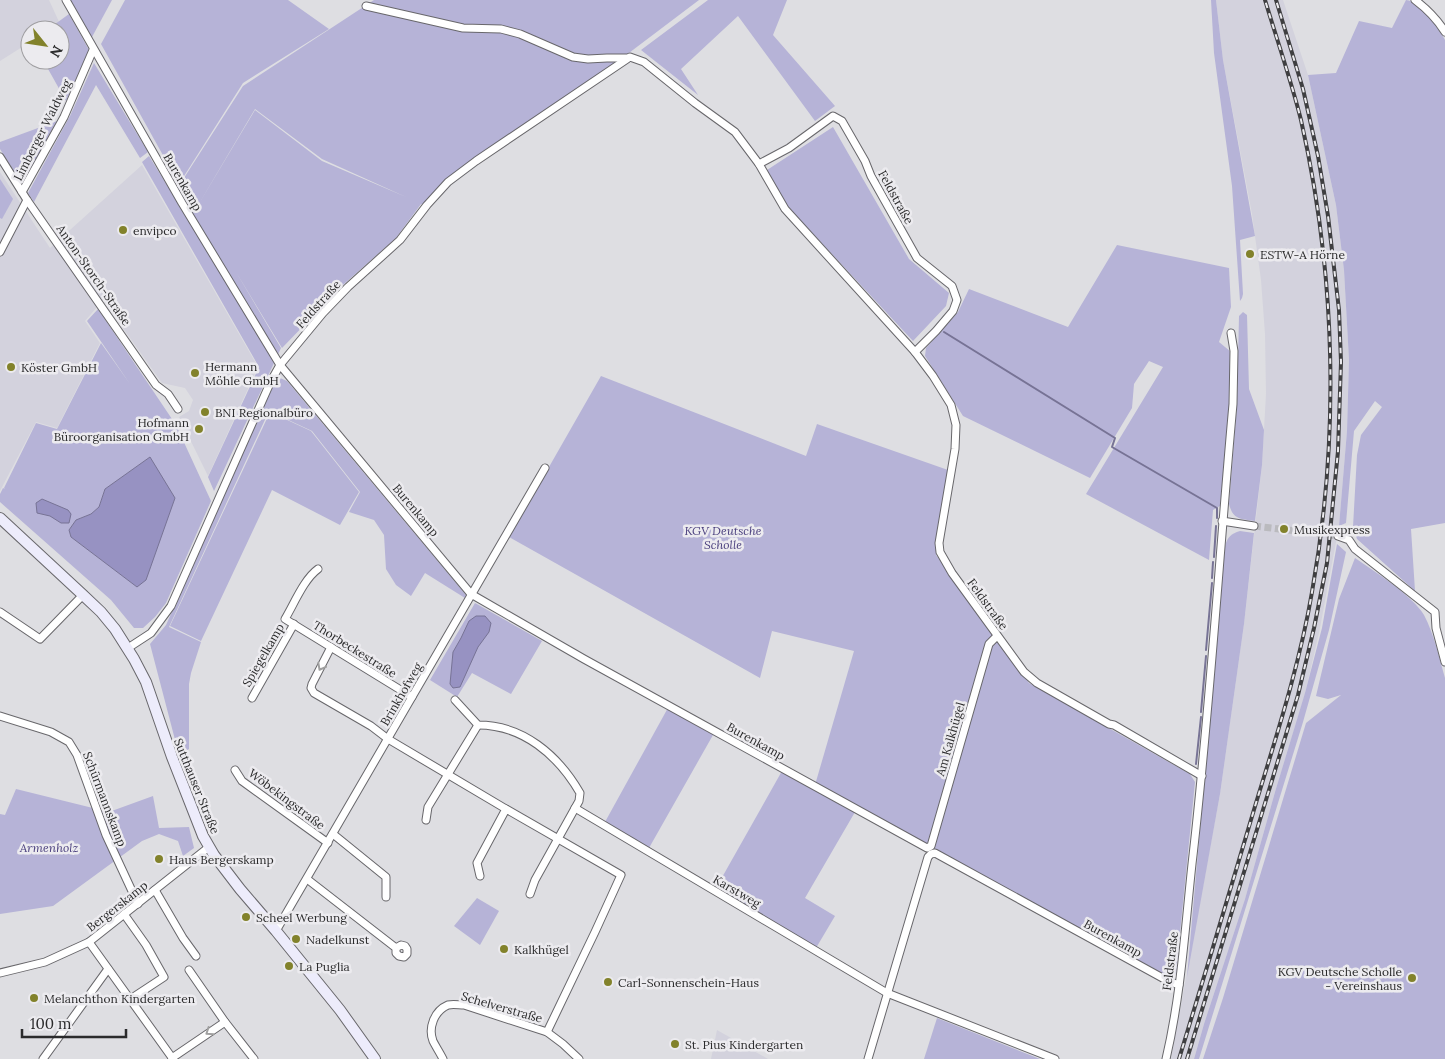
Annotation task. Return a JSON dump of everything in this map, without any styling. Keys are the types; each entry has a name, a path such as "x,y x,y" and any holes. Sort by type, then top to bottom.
{"street":[{"name":"Burenkamp","path":"66,0 182,203 280,365 471,594 929,851 1159,976 1179,984"},
{"path":"1415,0 1425,7 1445,32"},
{"name":"Feldstraße","path":"366,6 463,28 502,29 520,34 573,57 588,59 630,57 644,62 735,132 759,164 785,209 915,352 951,405 956,425 955,449 939,543 940,552 952,573 997,636 1024,672 1037,683 1202,776"},
{"name":"Limberger Waldweg","path":"22,192 64,117 93,50"},
{"name":"Feldstraße","path":"128,648 151,633 171,606 271,381 280,365 323,313 348,287 400,240 427,205 448,182 628,58"},
{"name":"Feldstraße","path":"759,164 789,148 833,116 842,121 865,161 870,176 917,258 952,286 957,300 953,311 915,352"},
{"name":"Anton-Storch-Straße","path":"0,157 27,200 156,384 168,394 178,409"},
{"path":"0,252 27,200"},
{"name":"Feldstraße","path":"1166,1059 1179,984 1202,776 1233,404 1234,351 1231,332"},
{"name":"Brinkhofweg","path":"276,931 545,468"},
{"path":"1222,521 1254,526"},
{"name":"Sutthauser Straße","path":"1,523 83,595 115,629 128,648 146,682 198,826 210,847 240,889 340,1010 375,1059"},
{"path":"1338,536 1348,540 1355,549 1436,612 1445,611"},
{"name":"Spiegelkamp","path":"285,619 306,582 313,572 318,569"},
{"path":"0,612 40,639 83,595"},
{"path":"1436,612 1436,628 1445,662"},
{"name":"Thorbeckestraße","path":"285,619 412,697"},
{"name":"Spiegelkamp","path":"252,698 294,624"},
{"name":"Am Kalkhügel","path":"868,1059 989,644 997,636"},
{"path":"331,647 311,688 314,694 558,838"},
{"path":"456,700 478,725 492,725 511,730 522,734 540,747 557,762 580,793 579,802 535,880 530,894"},
{"name":"Schürmannskamp","path":"0,716 51,732 69,742 77,754 106,835 138,904"},
{"path":"426,820 428,808 478,725"},
{"name":"Wöbekingstraße","path":"235,770 242,780 328,843"},
{"name":"Karstweg","path":"575,808 887,993"},
{"path":"480,876 477,863 506,809"},
{"path":"333,834 386,877 386,897"},
{"name":"Schelverstraße","path":"443,1059 433,1040 430,1027 436,1014 450,1004 464,1005 547,1032 621,876 558,838"},
{"name":"Bergerskamp","path":"0,972 45,962 89,942 210,847"},
{"path":"307,879 396,948"},
{"path":"155,890 183,938 196,956"},
{"path":"124,914 146,945 164,976 129,1000"},
{"path":"89,942 172,1058 225,1022"},
{"path":"43,1059 108,969"},
{"path":"189,970 225,1022 254,1059"},
{"path":"887,993 1055,1059"},
{"path":"547,1032 579,1059"}],"shaded area":[{"path":"0,0 49,0 58,20 20,20 20,48 0,61"},
{"path":"1216,0 1283,0 1308,75 1336,205 1344,270 1349,360 1347,431 1339,526 1320,628 1305,694 1245,899 1194,1059 1171,1059 1220,794 1244,624 1262,465 1266,394 1265,334 1261,280 1252,214 1223,60"},
{"path":"142,165 258,367 208,476 179,417 189,411 193,400 185,388 162,383 103,300 85,321 100,343 57,428 36,422 0,491 0,172 50,248"},
{"path":"150,457 175,498 146,580 137,587 71,537 69,530 76,520 91,514 99,507 105,489"},
{"path":"42,499 68,510 71,514 69,523 61,523 50,516 37,513 36,503"},
{"path":"476,616 485,616 491,623 489,632 478,647 460,687 453,688 450,684 453,652 469,621"},
{"path":"717,1030 768,1059 711,1059"}],"green space":[{"path":"70,0 112,0 92,37"},
{"path":"125,0 288,0 329,29 243,83 179,184 101,44"},
{"path":"374,0 699,0 617,62 454,179 428,206 421,204 396,238 344,284 282,348 236,272 281,348 214,491 208,477 259,367 142,162 149,156 173,195 243,86","holes":["255,109 322,159 406,197 322,161 255,110 197,207"]},
{"path":"708,0 787,0 773,35 835,106 815,121 738,16 681,69 698,95 641,50"},
{"path":"1211,0 1216,0 1223,60 1255,236 1240,240 1243,294 1240,301 1232,186 1214,53"},
{"path":"1406,0 1423,10 1434,22 1445,40 1445,523 1411,529 1415,591 1357,539 1353,527 1357,455 1361,435 1382,407 1375,401 1354,431 1346,523 1339,526 1347,431 1349,360 1344,270 1336,205 1308,75 1336,73 1359,21 1392,28"},
{"path":"69,14 89,50 66,101 49,70 70,70 70,20 61,20"},
{"path":"94,63 148,152 140,158 96,85 34,202 28,193 70,116"},
{"path":"57,121 22,184 0,149 0,142"},
{"path":"833,127 909,259 949,293 946,306 913,341 788,207 767,170"},
{"path":"0,179 13,199 2,219 0,218"},
{"path":"1117,245 1229,268 1231,307 1219,342 1231,352 1230,404 1220,506 1213,510 1209,560 1086,494 1163,367 1149,361 1134,384 1132,408 1090,478 963,416 925,356 926,348 958,312 969,289 1068,327"},
{"path":"98,309 176,425 211,501 166,603 143,628 134,628 111,600 0,502 0,494 3,488 5,489 36,423 57,429 101,343 130,384 87,321","holes":["149,458 175,498 137,587 71,537 69,530 76,520 91,514 99,507 105,489"]},
{"path":"1243,312 1247,315 1249,389 1264,430 1255,521 1238,518 1233,513 1229,504 1237,405 1239,316"},
{"name":"KGV Deutsche Scholle","path":"601,376 806,456 817,424 948,470 936,555 1004,645 1029,683 1190,774 1195,782 1176,973 1169,977 855,812 805,898 835,916 816,948 716,888 782,771 713,735 649,848 605,822 669,706 815,785 854,651 772,631 760,678 509,537"},
{"path":"280,378 287,381 466,595 465,598 425,573 411,596 396,585 386,569 384,535 374,520 349,512 360,492 312,431 269,411 169,627 201,642 189,684 189,749 179,755 150,644 166,625 274,382"},
{"path":"270,412 311,431 359,492 340,525 272,490 201,641 170,626"},
{"path":"1240,531 1254,533 1244,624 1220,794 1187,977 1225,546 1230,536"},
{"path":"1337,544 1346,552 1329,630 1303,722 1199,1059 1194,1059 1245,899 1305,693 1322,628"},
{"path":"1355,558 1393,584 1419,608 1431,630 1445,678 1445,1059 1203,1059 1306,723 1341,695 1328,699 1316,696 1339,599"},
{"path":"475,603 542,641 511,694 472,673 457,697 430,680"},
{"name":"Armenholz","path":"16,789 109,812 153,796 159,828 189,827 194,848 183,856 178,841 159,834 142,841 53,906 0,914 0,814 5,815"},
{"path":"477,898 499,911 480,945 454,926"},
{"path":"937,1018 1040,1059 924,1059"}],"waterway":[{"path":"944,332 1115,438 1112,447 1217,508 1217,518"},
{"path":"1214,557 1216,526"},
{"path":"1212,578 1213,562"},
{"path":"1206,650 1212,583"},
{"path":"1201,712 1206,656"},
{"path":"1196,764 1201,717"}],"tunnel":[{"path":"1254,526 1338,536"}],"railway":[{"path":"1179,1059 1295,672 1312,592 1327,474 1330,356 1327,296 1321,237 1313,178 1301,120 1265,0"},
{"path":"1187,1059 1298,695 1327,563 1338,451 1341,362 1339,310 1328,216 1318,156 1303,89 1276,0"}],"place":[{"name":"envipco","path":"123,230"},
{"name":"ESTW-A Hörne","path":"1250,254"},
{"name":"Köster GmbH","path":"11,367"},
{"name":"Hermann Möhle GmbH","path":"195,373"},
{"name":"BNI Regionalbüro","path":"205,412"},
{"name":"Hofmann Büroorganisation GmbH","path":"199,429"},
{"name":"Musikexpress","path":"1284,529"},
{"name":"Haus Bergerskamp","path":"159,859"},
{"name":"Scheel Werbung","path":"246,917"},
{"name":"Nadelkunst","path":"296,939"},
{"name":"Kalkhügel","path":"504,949"},
{"name":"La Puglia","path":"289,966"},
{"name":"KGV Deutsche Scholle - Vereinshaus","path":"1412,978"},
{"name":"Carl-Sonnenschein-Haus","path":"608,982"},
{"name":"Melanchthon Kindergarten","path":"34,998"},
{"name":"St. Pius Kindergarten","path":"675,1044"}]}
